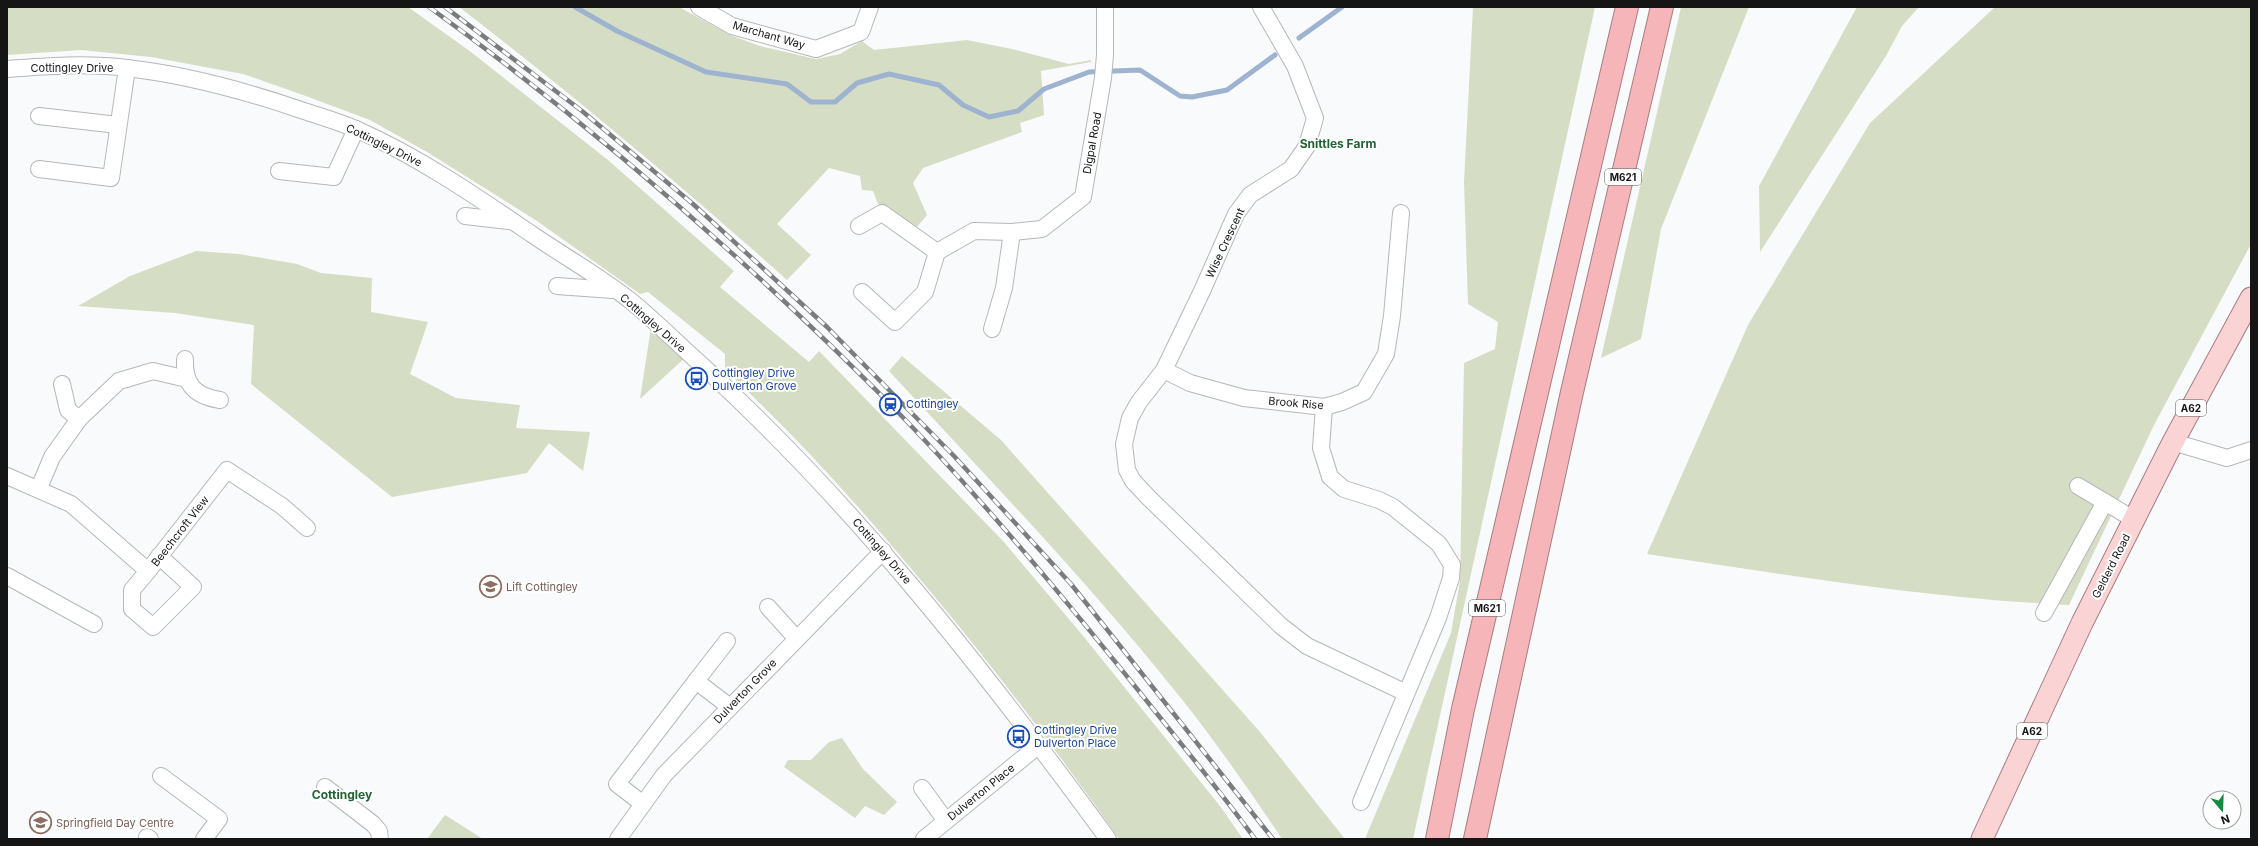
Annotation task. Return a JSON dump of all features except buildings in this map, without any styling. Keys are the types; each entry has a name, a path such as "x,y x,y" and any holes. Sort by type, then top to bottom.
{"highway":[{"name":"M621","path":"1436,839 1463,709 1542,378 1627,7"},
{"name":"M621","path":"1475,839 1572,392 1584,347 1662,7"}],"main road":[{"name":"Gelderd Road","path":"1982,839 2082,623 2173,442 2251,298"}],"street":[{"name":"Marchant Way","path":"699,7 732,26 816,49 861,32 870,7"},
{"name":"Digpal Road","path":"937,252 974,230 1012,232 1042,229 1083,197 1103,78 1105,55 1105,7"},
{"name":"Wise Crescent","path":"1261,7 1295,66 1316,118 1307,146 1291,169 1250,195 1236,214 1202,291 1164,370 1138,402 1124,435 1124,454 1127,470 1133,481 1281,626 1307,646 1406,692"},
{"name":"Cottingley Drive","path":"7,69 86,65 127,68 210,82 247,91 356,129 420,162 513,221 631,301 753,412 810,470 883,551 939,618 1039,745 1108,839"},
{"path":"39,168 111,178 127,68"},
{"path":"39,116 118,124"},
{"path":"279,171 334,177 356,129"},
{"path":"859,226 882,213 937,252 925,292 895,322 862,292"},
{"name":"Brook Rise","path":"1164,370 1190,383 1244,398 1324,407 1342,402 1364,392 1386,354 1392,316 1401,213"},
{"path":"464,216 513,221"},
{"path":"992,329 1004,288 1012,232"},
{"path":"557,286 615,290"},
{"path":"185,359 187,379 194,389 205,397 220,400"},
{"path":"39,488 52,457 79,419 119,381 153,371 187,379"},
{"path":"62,384 68,410 79,419"},
{"path":"1324,407 1321,448 1330,477 1344,490 1372,497 1393,507 1439,544 1452,565 1446,596 1361,802"},
{"path":"2173,442 2227,458 2251,450"},
{"name":"Beechcroft View","path":"7,476 39,488 71,504 148,570 228,470 282,506 307,528"},
{"path":"2078,486 2135,520"},
{"path":"2044,613 2105,502"},
{"name":"Dulverton Grove","path":"618,839 664,775 796,638 883,551"},
{"path":"148,570 132,590 132,608 153,627 193,587 159,556"},
{"path":"7,576 94,624"},
{"path":"768,607 796,638"},
{"path":"643,804 613,789 727,641"},
{"path":"696,681 730,707"},
{"name":"Dulverton Place","path":"924,839 1039,745"},
{"path":"161,776 219,819 204,839"},
{"path":"325,787 373,824 379,831 380,839"},
{"path":"922,788 946,821"}],"green space":[{"path":"7,7 408,7 471,52 608,160 734,271 720,287 809,362 819,351 1003,541 1084,637 1220,806 1243,839 1119,839 1017,700 964,632 887,540 797,441 725,370 725,354 648,292 640,294 537,221 427,152 370,120 243,74 151,57 81,50 7,55"},
{"path":"459,7 679,7 730,35 760,46 816,59 840,54 862,41 874,50 967,40 1012,49 1069,64 1091,60 1091,62 1041,71 1044,115 1020,123 1022,132 923,168 913,183 927,215 917,227 890,209 878,204 873,191 862,190 860,176 829,168 777,224 811,255 787,280 626,140"},
{"path":"1473,7 1595,7 1413,839 1365,839 1451,633 1460,581 1464,363 1495,349 1498,322 1468,304 1464,182"},
{"path":"1681,7 1749,7 1661,229 1641,339 1601,358"},
{"path":"1857,7 1919,7 1902,26 1886,56 1760,252 1759,186"},
{"path":"1995,7 2251,7 2251,244 2154,425 2069,605 1963,597 1857,585 1647,554 1748,325 1870,123"},
{"path":"196,251 239,254 297,264 321,273 372,278 371,312 428,322 410,374 456,398 520,405 516,428 590,432 583,471 549,443 527,473 392,497 251,384 254,325 175,313 78,306 130,276"},
{"path":"652,321 689,354 640,399"},
{"path":"902,356 1001,440 1260,732 1345,839 1282,839 1207,731 1110,613 1038,531 889,371"},
{"path":"842,738 863,769 897,802 884,815 865,806 855,818 784,767 788,760 811,760 829,742"},
{"path":"445,815 483,839 427,839"}],"waterway":[{"path":"575,7 617,31 706,72 787,84 811,102 835,102 857,83 889,74 939,85 963,105 989,117 1018,111 1044,89 1089,72 1140,70 1180,96 1192,97 1227,90 1275,55"},
{"path":"1299,38 1342,7"}],"railway":[{"path":"429,7 550,99 667,196 725,246 781,298 890,404 955,473 1048,580 1227,801 1255,839"},
{"path":"445,7 582,111 693,204 827,327 954,456 1071,584 1273,839"}],"place":[{"name":"Cottingley Drive Dulverton Grove","path":"697,379"},
{"name":"Cottingley","path":"890,404"},
{"name":"Lift Cottingley","path":"491,587"},
{"name":"Cottingley Drive Dulverton Place","path":"1018,736"},
{"name":"Springfield Day Centre","path":"41,823"}],"district":[{"name":"Snittles Farm","path":"1338,143"},
{"name":"Cottingley","path":"342,794"}]}
